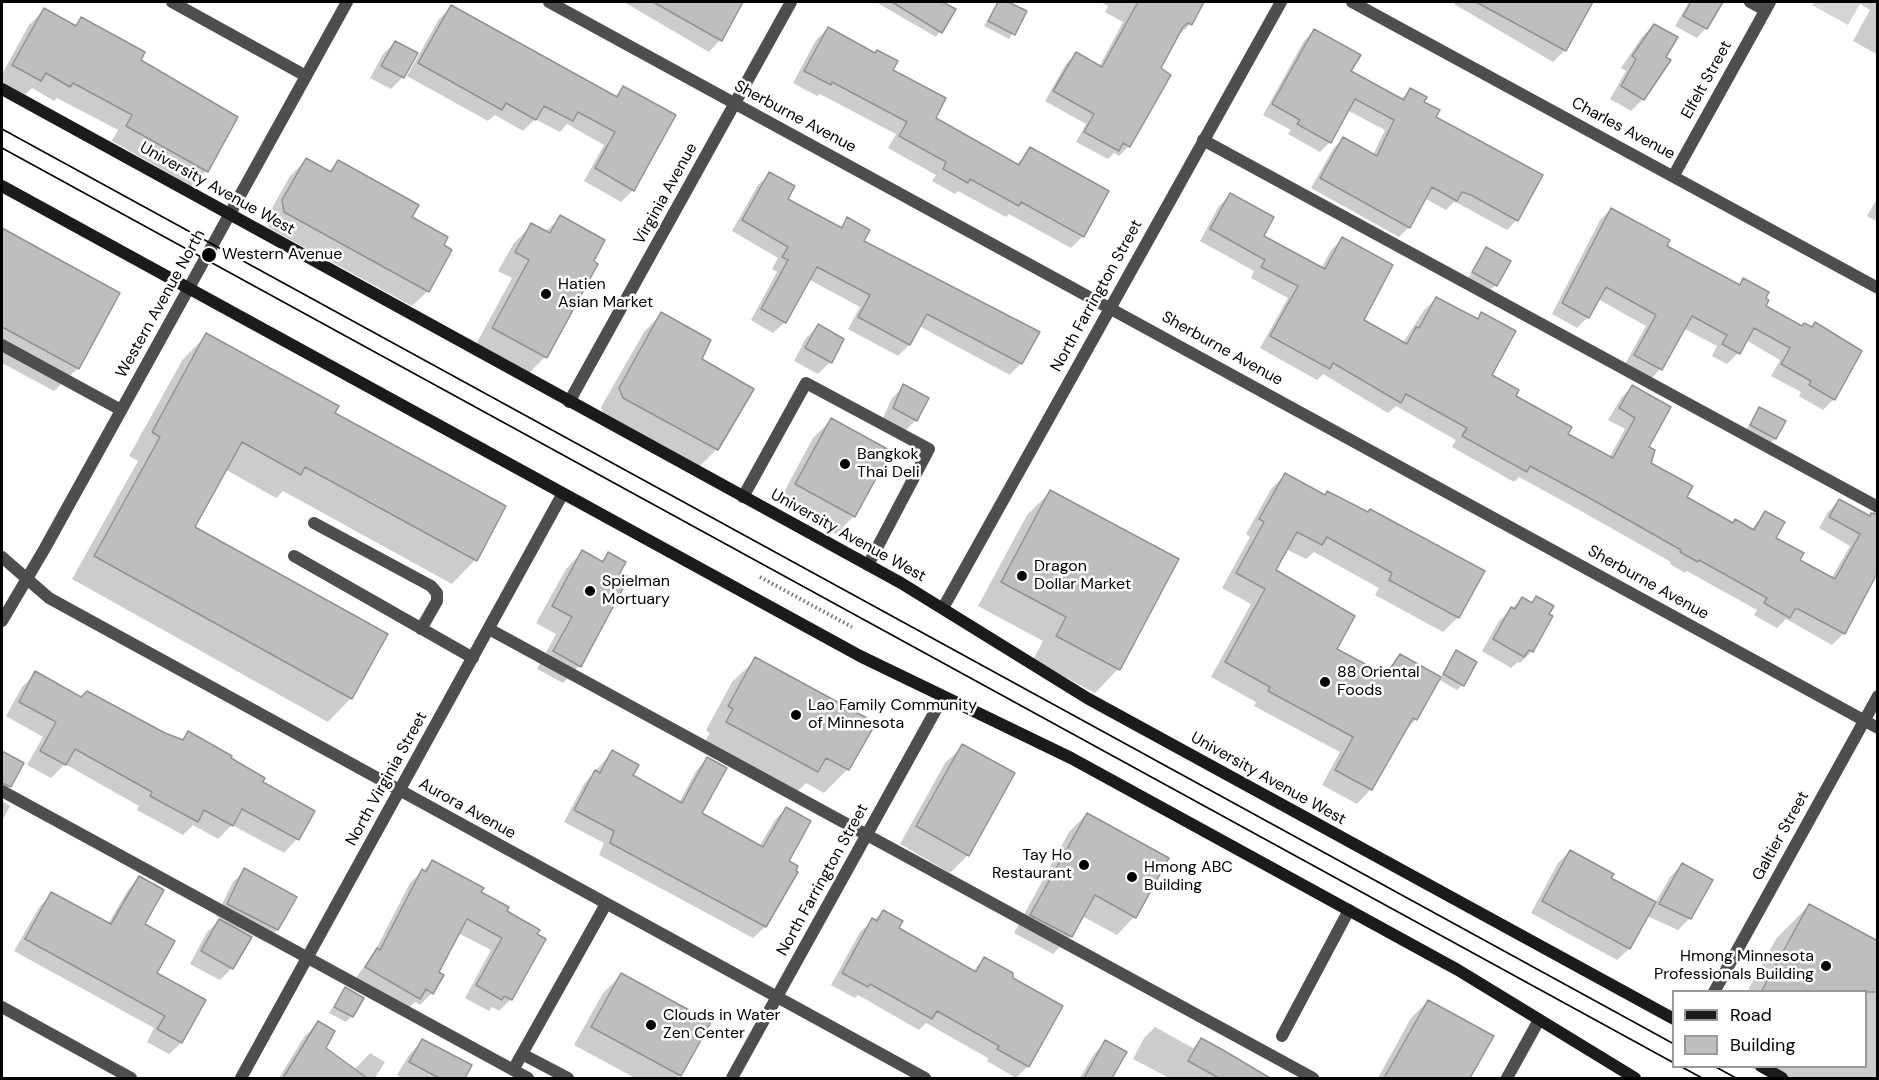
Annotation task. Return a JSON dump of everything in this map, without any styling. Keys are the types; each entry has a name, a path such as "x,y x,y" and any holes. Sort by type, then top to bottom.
{"main road":[{"name":"University Avenue West","path":"2,89 868,565 943,608 1087,698 1672,1018"},
{"path":"2,186 562,495 860,656 1071,758 1458,970 1635,1078"},
{"path":"1764,1068 1782,1078"}],"street":[{"path":"172,2 306,76"},
{"name":"Western Avenue North","path":"2,621 26,576 45,548 347,2"},
{"name":"Sherburne Avenue","path":"549,2 1878,728"},
{"name":"Virginia Avenue","path":"569,402 791,2"},
{"name":"North Farrington Street","path":"943,608 1281,2"},
{"name":"Charles Avenue","path":"1352,2 1674,175 1878,288"},
{"path":"1750,2 1768,6"},
{"name":"Elfelt Street","path":"1674,175 1768,6"},
{"path":"1203,140 1878,507"},
{"path":"2,345 121,410"},
{"path":"743,497 806,383 930,449 868,565"},
{"name":"North Virginia Street","path":"241,1078 562,495"},
{"path":"314,523 431,586 437,593 437,601 421,629"},
{"path":"294,556 473,658"},
{"name":"Aurora Avenue","path":"2,557 49,598 925,1078"},
{"path":"489,629 1312,1078"},
{"name":"Galtier Street","path":"1715,990 1878,696"},
{"name":"North Farrington Street","path":"732,1078 943,698"},
{"path":"2,791 528,1078"},
{"path":"513,1070 606,904"},
{"path":"1282,1036 1349,910"},
{"path":"2,1007 131,1078"},
{"path":"1507,1078 1539,1020"},
{"path":"522,1053 568,1078"}],"shaded area":[{"path":"1814,2 1861,2 1848,25 1812,5"}],"building":[{"path":"653,2 743,2 722,41"},
{"path":"892,2 942,2 956,9 942,33"},
{"path":"998,2 1008,2 1027,11 1015,35 988,21"},
{"path":"1138,2 1204,2 1192,25 1188,23 1183,27 1161,68 1171,75 1158,98 1130,147 1123,143 1119,151 1084,132 1094,114 1053,91 1076,52 1102,67"},
{"path":"1476,2 1593,2 1566,51"},
{"path":"1691,2 1723,2 1707,29 1683,16"},
{"path":"451,5 617,97 623,86 676,115 634,191 595,168 615,132 578,112 573,121 544,106 536,120 506,103 502,110 418,63"},
{"path":"44,8 76,26 81,17 145,52 141,60 238,117 208,172 126,126 132,115 73,83 70,87 46,73 41,81 12,65"},
{"path":"1654,24 1678,37 1666,57 1671,60 1644,100 1621,86 1636,59 1632,56"},
{"path":"828,27 875,53 877,50 898,61 893,70 946,98 936,118 1019,165 1030,147 1109,191 1084,237 1021,202 1019,206 970,179 968,183 943,169 946,162 899,136 907,122 832,82 831,85 804,71"},
{"path":"1314,29 1361,55 1351,71 1404,100 1410,88 1427,97 1424,102 1440,110 1436,117 1543,175 1518,221 1471,195 1462,192 1457,201 1432,187 1410,228 1320,178 1343,137 1377,156 1394,120 1355,99 1331,143 1297,124 1300,120 1272,104"},
{"path":"395,41 418,53 404,78 381,66"},
{"path":"306,158 331,172 338,160 419,205 412,217 448,237 444,245 452,250 429,292 284,212 282,200"},
{"path":"769,172 795,186 788,199 842,228 847,217 870,230 864,241 1040,332 1022,364 927,314 910,345 858,317 870,295 817,267 786,323 761,309 788,260 782,257 788,247 742,220"},
{"path":"1230,193 1274,217 1264,236 1325,269 1342,237 1393,265 1364,320 1407,344 1416,327 1419,328 1436,297 1478,319 1481,312 1516,331 1492,375 1519,390 1516,396 1572,427 1568,434 1613,458 1635,418 1619,408 1632,385 1671,407 1649,447 1655,450 1651,463 1693,486 1687,497 1733,523 1735,519 1754,530 1765,511 1785,522 1776,538 1804,553 1800,560 1835,579 1860,534 1829,517 1839,499 1870,516 1871,513 1878,515 1878,572 1845,634 1798,609 1795,609 1790,618 1764,603 1767,598 1699,560 1698,562 1680,552 1681,550 1593,500 1530,466 1527,472 1462,436 1467,428 1406,394 1401,403 1333,363 1330,369 1270,336 1298,286 1261,267 1265,260 1210,229"},
{"path":"1611,208 1670,240 1667,246 1740,285 1743,278 1769,292 1766,306 1802,326 1804,323 1812,327 1815,322 1862,351 1835,400 1809,385 1811,381 1781,364 1790,348 1754,328 1740,354 1722,344 1727,335 1692,316 1662,370 1634,355 1656,315 1606,287 1589,318 1562,303"},
{"name":"Hatien Asian Market","path":"560,215 605,240 594,261 598,264 547,358 492,328 529,260 515,252 531,223 550,233"},
{"path":"2,228 120,293 79,369 2,327"},
{"path":"1486,247 1511,261 1497,286 1472,272"},
{"path":"661,312 711,340 702,359 754,389 718,450 623,398 619,388"},
{"path":"818,324 844,339 832,363 805,348"},
{"path":"206,333 339,406 335,413 506,506 477,561 305,467 301,475 242,442 195,527 388,634 352,699 94,556 160,437 152,432"},
{"path":"903,384 929,398 917,421 893,408"},
{"path":"1759,407 1786,421 1776,439 1750,425"},
{"name":"Bangkok Thai Deli","path":"831,418 891,451 855,517 795,484"},
{"path":"1285,473 1325,495 1327,491 1368,512 1370,509 1485,571 1459,618 1389,580 1392,573 1327,537 1322,545 1297,532 1276,570 1355,616 1337,649 1386,675 1400,654 1441,677 1417,720 1413,718 1372,790 1335,770 1353,737 1268,691 1270,687 1225,662 1265,589 1236,573 1264,522 1259,519"},
{"path":"1050,490 1179,559 1120,670 1056,636 1066,617 1001,582"},
{"name":"Spielman Mortuary","path":"582,550 603,562 608,552 626,562 620,573 629,577 581,667 553,651 572,617 552,606"},
{"path":"1536,596 1554,606 1549,614 1553,616 1533,652 1529,650 1524,657 1493,639 1511,607 1515,609 1522,597 1532,603"},
{"path":"1456,650 1477,662 1464,686 1443,674"},
{"name":"Lao Family Community of Minnesota","path":"755,657 876,723 849,770 826,758 818,772 726,722 733,709 728,706"},
{"path":"35,671 81,697 87,691 165,733 183,740 188,731 232,756 231,758 265,778 263,782 315,811 299,840 242,809 233,826 204,810 198,822 150,796 152,792 75,749 66,765 40,751 56,722 19,702"},
{"path":"962,744 1015,773 969,856 916,826"},
{"path":"612,750 639,765 633,775 682,803 707,757 727,768 702,813 763,847 786,807 811,821 789,861 798,866 796,871 798,872 766,927 610,843 614,831 574,810 595,770 600,773"},
{"path":"2,751 24,763 11,787 2,783"},
{"name":"Tay Ho Restaurant","path":"1087,813 1169,858 1136,918 1095,895 1072,937 1030,915"},
{"path":"1570,850 1614,874 1611,878 1656,902 1630,949 1542,901"},
{"path":"432,860 484,888 481,892 509,907 507,911 540,930 537,934 546,939 512,1000 504,996 502,1000 476,985 502,938 467,919 439,972 444,975 433,994 426,989 420,999 365,967 377,948 380,950 422,869 426,872"},
{"path":"1682,863 1713,880 1691,919 1659,904"},
{"path":"244,868 297,897 278,930 227,904"},
{"path":"139,876 164,890 145,924 175,941 157,973 206,1000 182,1043 157,1029 165,1016 25,939 51,892 111,924"},
{"name":"Hmong Minnesota Professionals Building","path":"1809,904 1878,941 1878,992 1867,992 1867,990 1762,990"},
{"path":"883,910 903,921 899,928 976,972 984,957 1013,973 1013,978 1063,1006 1029,1067 997,1049 999,1046 937,1011 932,1019 870,984 868,987 842,973 872,918 877,921"},
{"path":"219,919 252,937 233,969 201,951"},
{"name":"Clouds in Water Zen Center","path":"621,973 711,1022 681,1076 591,1027"},
{"path":"345,987 364,998 353,1017 334,1007"},
{"path":"1428,1000 1494,1036 1470,1078 1384,1078"},
{"path":"318,1021 335,1031 326,1048 367,1078 283,1078"},
{"path":"1201,1038 1270,1078 1219,1078 1188,1061"},
{"path":"422,1039 472,1065 465,1078 439,1078 409,1062"},
{"path":"1105,1040 1127,1052 1112,1078 1084,1078"}],"tram line":[{"path":"2,129 1672,1043"},
{"path":"2,148 1672,1062"},
{"path":"1684,1068 1702,1078"},
{"path":"1718,1068 1736,1078"}],"place":[{"name":"Western Avenue","path":"209,255"},
{"name":"Hatien Asian Market","path":"546,294"},
{"name":"Bangkok Thai Deli","path":"845,464"},
{"name":"Dragon Dollar Market","path":"1022,576"},
{"name":"Spielman Mortuary","path":"590,591"},
{"name":"88 Oriental Foods","path":"1325,682"},
{"name":"Lao Family Community of Minnesota","path":"796,715"},
{"name":"Tay Ho Restaurant","path":"1084,865"},
{"name":"Hmong ABC Building","path":"1132,877"},
{"name":"Hmong Minnesota Professionals Building","path":"1826,966"},
{"name":"Clouds in Water Zen Center","path":"651,1025"}]}
